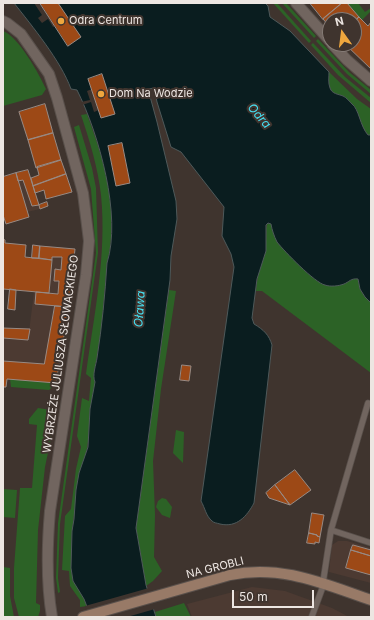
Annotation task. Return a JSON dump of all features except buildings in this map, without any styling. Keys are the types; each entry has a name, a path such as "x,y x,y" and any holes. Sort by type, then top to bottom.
{"street":[{"path":"296,3 322,32"},
{"name":"WYBRZEŻE JULIUSZA SŁOWACKIEGO","path":"3,21 21,34 49,74 82,185 89,241 86,275 48,530 48,586 52,617"},
{"path":"340,52 371,81"},
{"name":"NA GROBLI","path":"83,617 230,575 254,571 269,571 290,574 371,600"}],"lane":[{"path":"312,616 323,584 331,530 368,403 371,404"},
{"path":"331,530 371,543"}],"shaded area":[{"path":"28,170 40,209 27,212 29,217 6,224 5,221 3,222 3,177"},
{"path":"40,246 75,249 69,307 56,383 3,379 3,338 28,340 34,292 49,293 52,260 39,258"},
{"path":"338,541 347,541 371,548 371,583 329,572 332,545"},
{"path":"252,587 285,591 332,608 349,617 192,617 187,604"}],"green space":[{"path":"273,3 277,3 311,41 309,43"},
{"path":"282,3 286,3 316,36 314,38"},
{"path":"347,3 358,3 365,12 371,8 371,11 362,20 362,12 355,12"},
{"path":"3,31 15,40 22,48 34,66 46,89 42,95 3,106"},
{"path":"318,39 322,43 322,47 316,41"},
{"path":"313,43 345,77 371,98 371,103 338,75 311,45"},
{"path":"326,52 330,52 349,72 371,90 371,94 347,74"},
{"path":"329,72 357,99 371,109 371,135 368,135 365,131 352,104 343,96 332,92 329,84"},
{"path":"87,114 107,177 111,208 111,243 107,263 101,333 94,373 95,382 90,409 89,435 86,454 79,473 72,531 71,568 73,581 82,594 87,606 80,607 80,600 70,586 69,571 62,570 65,516 71,509 76,469 81,447 77,436 82,398 89,401 91,378 86,374 101,262 101,195 98,175 88,135 81,115"},
{"path":"79,125 92,168 96,188 98,253 60,524 58,578 60,592 58,593 56,578 58,523 96,253 91,189 74,127"},
{"path":"268,223 271,224 274,235 284,250 348,282 352,279 358,279 360,289 371,303 371,373 262,291 256,291"},
{"path":"169,290 176,291 161,389 153,461 155,515 154,557 162,571 146,586 136,528"},
{"path":"10,379 56,383 49,390 11,387"},
{"path":"38,408 51,410 55,419 45,467 38,530 36,603 40,605 40,611 38,617 19,617 14,598 14,568 20,488 32,488 37,425 29,424 29,419"},
{"path":"176,430 184,432 183,463 173,453"},
{"path":"3,489 17,490 15,518 3,517"},
{"path":"162,498 166,499 172,507 170,518 162,515 156,507 158,501"},
{"path":"3,567 10,568 10,596 14,617 3,617"},
{"path":"184,603 191,617 156,617 155,612"}],"water":[{"path":"14,3 265,3 268,6 270,17 290,31 329,72 329,84 331,90 334,93 345,97 354,106 365,131 368,135 371,135 371,303 360,289 358,279 342,285 332,286 325,285 314,279 277,242 271,224 268,223 266,225 266,251 257,279 252,318 254,324 268,336 272,345 254,503 241,520 232,524 220,524 210,519 201,501 234,267 231,254 222,236 224,207 181,152 171,147 154,88 148,89 176,201 177,219 136,528 146,585 156,617 91,617 84,599 73,581 71,568 72,531 79,473 88,447 90,409 95,382 94,373 102,322 107,263 111,244 112,222 110,199 100,152 93,129 77,90 71,89 53,56"}],"pier":[{"path":"34,3 40,3 55,26 53,27 48,19 42,23 38,18 42,15"},
{"path":"92,89 99,110 94,112 91,102 82,105 81,102 90,100 87,91"},
{"path":"149,588 155,609 127,617 89,617 85,606"}],"place":[{"name":"Odra Centrum","path":"61,21"},
{"name":"Dom Na Wodzie","path":"101,94"}],"water label":[{"name":"Odra","path":"259,116"},
{"name":"Oława","path":"140,309"}]}
